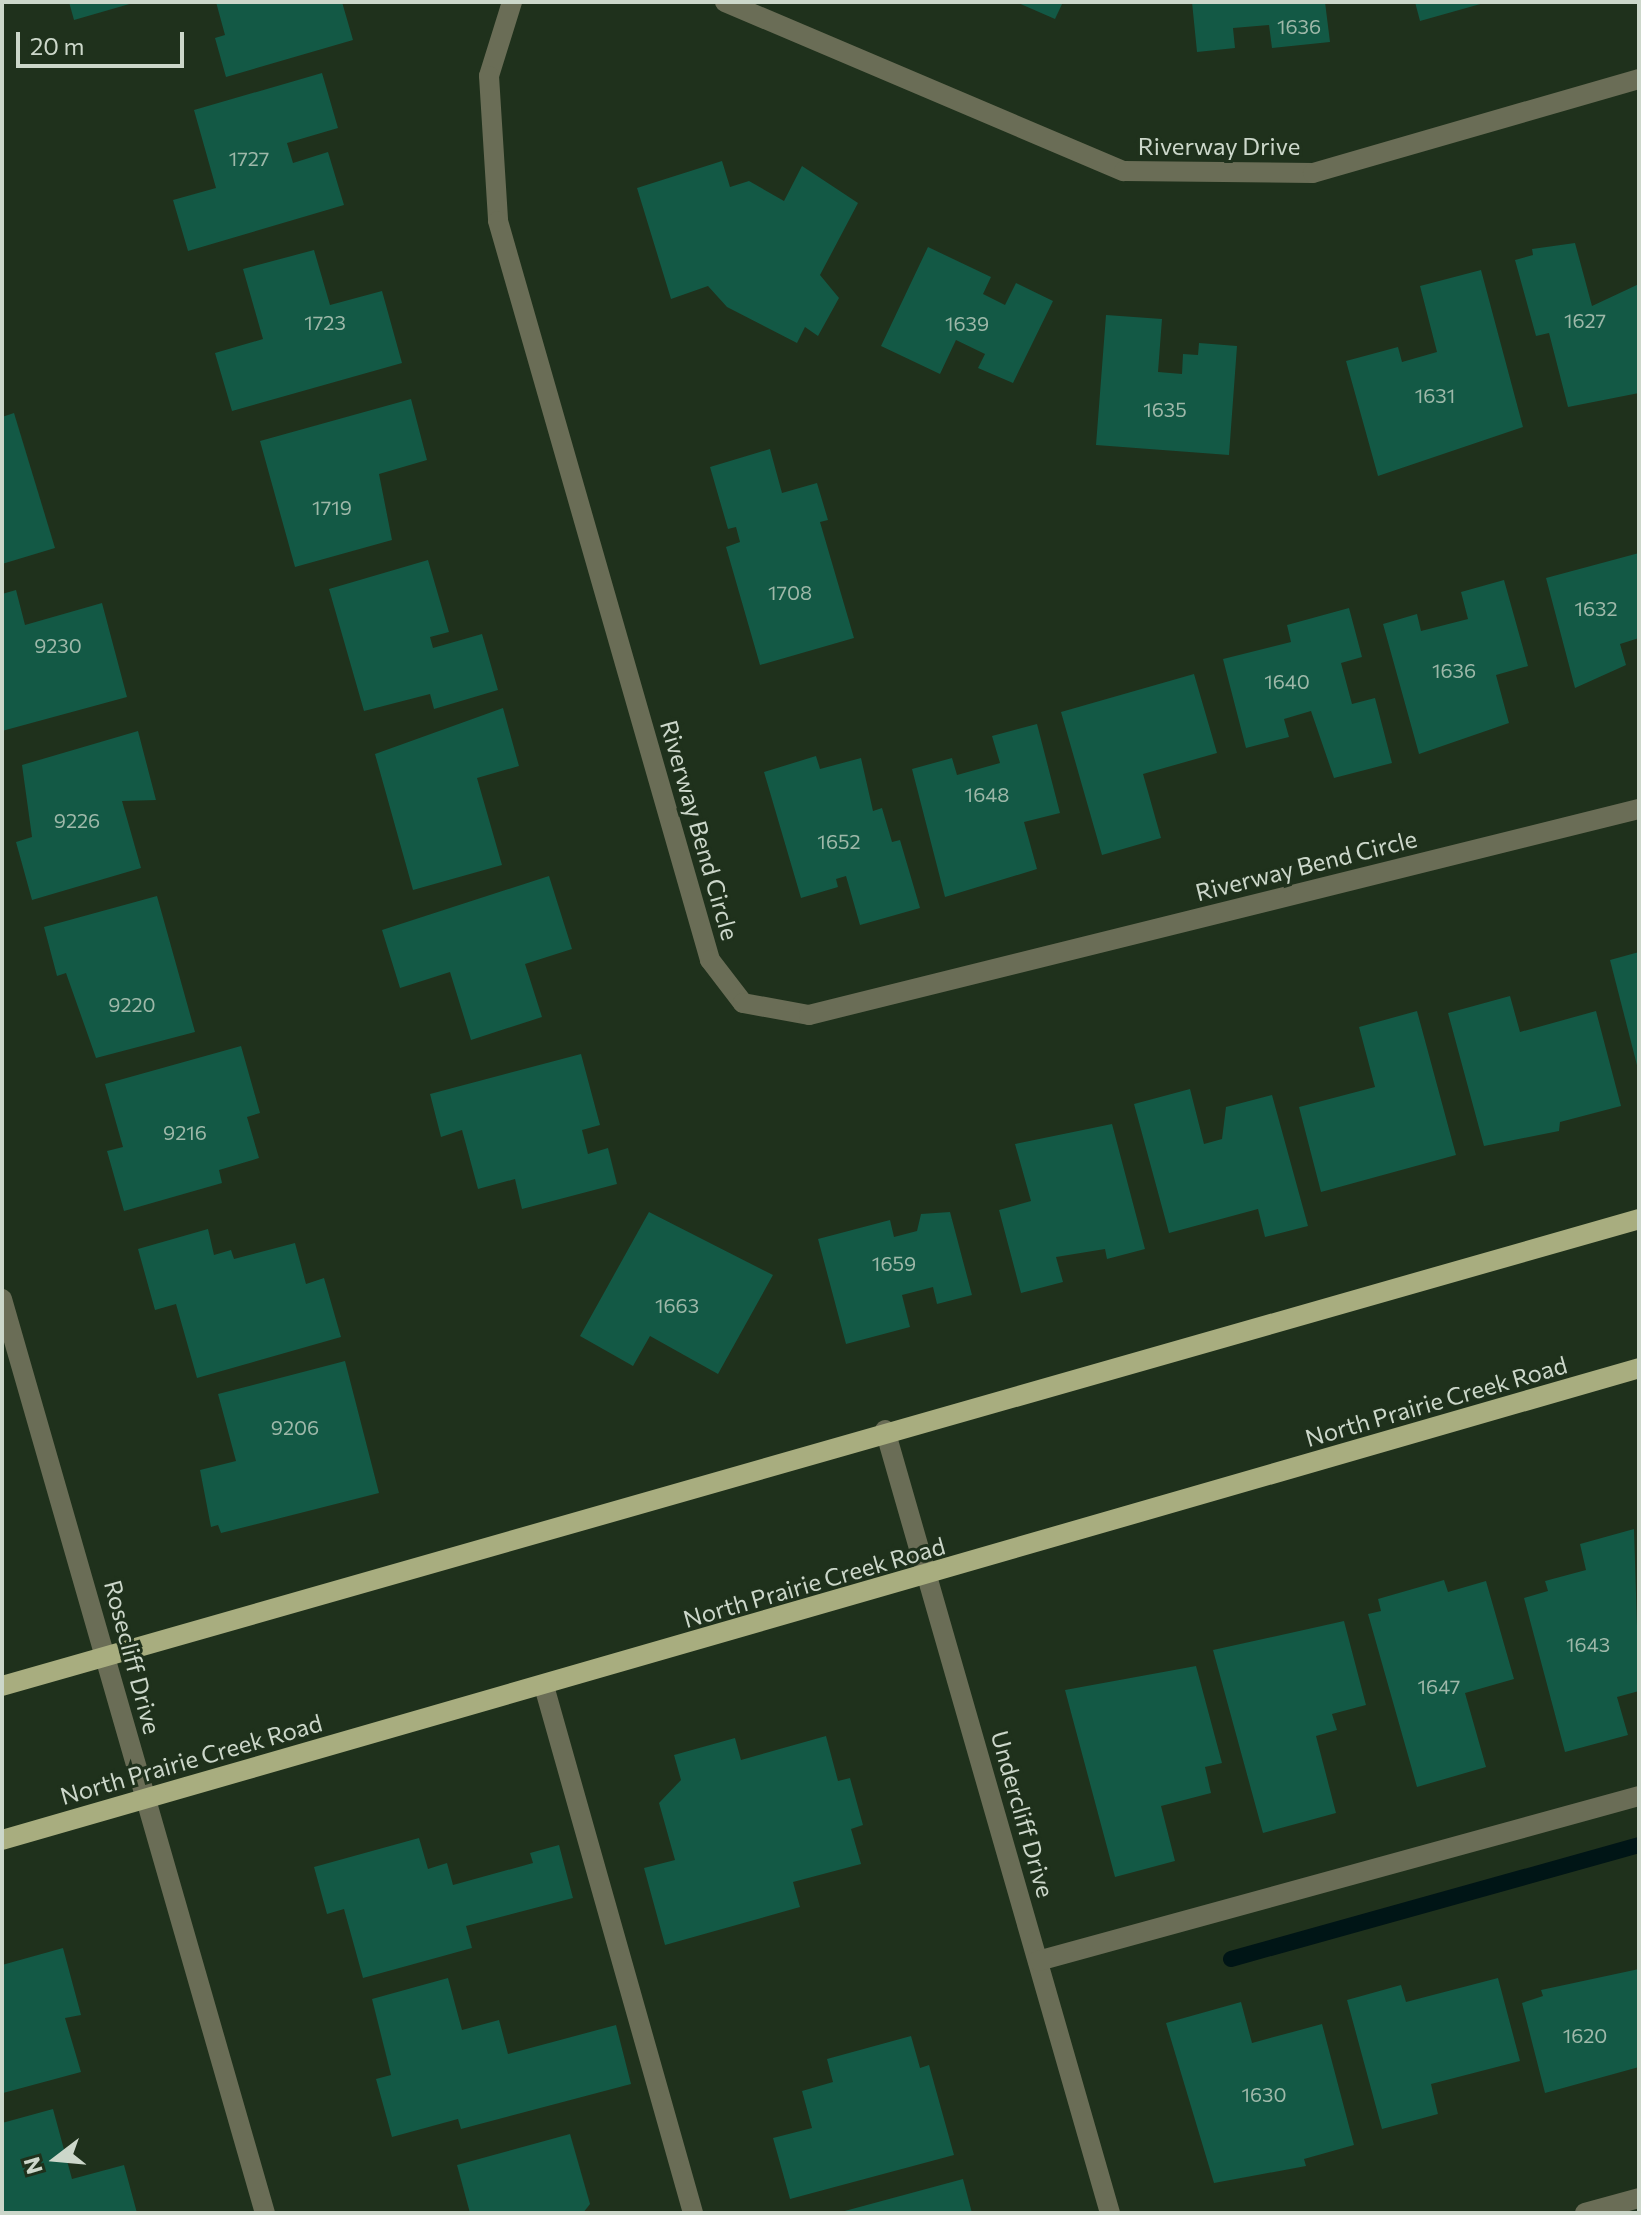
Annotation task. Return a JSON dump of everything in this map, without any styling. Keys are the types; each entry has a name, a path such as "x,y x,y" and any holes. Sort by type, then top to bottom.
{"main road":[{"path":"2,1686 885,1430 1639,1219"},
{"name":"North Prairie Creek Road","path":"2,1840 927,1578 1639,1368"}],"street":[{"name":"Riverway Bend Circle","path":"512,2 489,76 498,221 710,960 743,1003 809,1015 1639,809"},
{"name":"Riverway Drive","path":"725,2 1124,171 1313,173 1639,79"},
{"name":"Rosecliff Drive","path":"2,1299 108,1656 143,1799 265,2213"},
{"name":"Undercliff Drive","path":"885,1430 1110,2213"},
{"path":"544,1686 693,2213"},
{"path":"1038,1961 1639,1796"},
{"path":"1585,2213 1639,2198"}],"building":[{"path":"69,2 133,2 133,3 74,20"},
{"path":"216,2 342,2 353,40 226,77 215,38 225,35"},
{"path":"1016,2 1063,2 1055,19"},
{"path":"1192,2 1325,2 1330,42 1272,48 1269,25 1233,28 1235,48 1197,52"},
{"path":"1415,2 1484,2 1484,3 1420,21"},
{"path":"322,73 338,128 287,143 293,163 328,152 344,205 188,251 173,200 216,188 194,110"},
{"path":"722,161 730,187 749,181 784,201 802,166 858,203 820,275 839,298 818,336 805,327 797,343 727,307 708,286 671,299 637,188"},
{"path":"1575,243 1592,306 1639,284 1639,393 1568,407 1549,333 1536,336 1515,260 1533,255 1532,249"},
{"path":"928,247 991,277 983,294 1005,305 1016,283 1053,301 1013,383 978,368 985,354 956,340 940,374 881,346"},
{"path":"314,250 330,305 382,291 402,363 232,411 215,353 263,339 243,269"},
{"path":"1481,270 1523,427 1378,476 1346,361 1398,347 1402,362 1437,352 1420,286"},
{"path":"1106,315 1162,319 1158,372 1182,374 1183,354 1198,355 1199,343 1237,346 1229,455 1096,445"},
{"path":"411,399 427,460 379,474 392,540 295,567 260,441"},
{"path":"14,413 55,548 2,564 2,417"},
{"path":"770,449 782,493 817,483 828,520 820,522 854,638 760,665 726,547 740,542 736,527 728,529 710,467"},
{"path":"1639,553 1639,638 1620,644 1626,665 1575,688 1546,578"},
{"path":"428,560 449,632 430,637 433,648 482,634 498,690 434,709 430,694 364,711 329,589"},
{"path":"1504,580 1528,666 1496,675 1509,723 1419,754 1383,624 1417,614 1421,631 1468,619 1461,592"},
{"path":"16,590 25,625 102,603 127,697 2,731 2,594"},
{"path":"1349,608 1362,657 1341,663 1352,704 1375,698 1392,763 1334,778 1311,711 1284,719 1289,737 1246,748 1223,659 1291,642 1287,625"},
{"path":"1194,674 1217,753 1143,774 1161,838 1102,855 1061,712"},
{"path":"503,708 519,766 477,778 502,865 413,890 375,754"},
{"path":"1037,724 1060,813 1024,822 1037,869 945,897 912,769 952,758 957,775 1000,763 992,736"},
{"path":"138,731 156,800 122,801 141,868 32,900 16,842 32,837 22,765"},
{"path":"816,756 820,769 861,758 873,811 882,808 892,842 900,840 920,908 860,925 846,876 836,879 838,887 801,898 764,772"},
{"path":"549,876 572,949 525,964 542,1017 471,1040 450,972 400,988 382,930"},
{"path":"157,896 195,1032 96,1058 66,973 57,976 44,927"},
{"path":"1639,952 1639,1069 1638,1069 1610,960"},
{"path":"1510,996 1520,1032 1596,1011 1621,1106 1560,1122 1559,1131 1484,1146 1448,1013"},
{"path":"1417,1011 1456,1155 1321,1192 1299,1107 1375,1087 1359,1027"},
{"path":"241,1046 260,1113 247,1117 259,1158 219,1170 222,1183 124,1211 107,1151 123,1147 105,1084"},
{"path":"581,1054 600,1125 582,1130 588,1154 608,1148 617,1184 522,1209 515,1179 478,1189 462,1130 441,1137 430,1094"},
{"path":"1190,1089 1204,1144 1222,1139 1226,1107 1272,1095 1308,1226 1265,1237 1258,1209 1169,1233 1134,1104"},
{"path":"1112,1124 1145,1249 1107,1259 1105,1249 1056,1257 1063,1282 1021,1293 999,1210 1031,1201 1015,1144"},
{"path":"649,1212 773,1275 718,1374 650,1336 633,1366 580,1336"},
{"path":"950,1212 972,1295 937,1304 933,1287 902,1295 910,1327 846,1344 818,1239 890,1220 894,1237 917,1231 921,1214"},
{"path":"208,1229 214,1255 231,1250 234,1259 295,1243 306,1284 324,1278 341,1337 197,1378 176,1304 155,1310 138,1249"},
{"path":"345,1361 379,1493 221,1533 218,1525 211,1527 200,1470 236,1461 218,1394"},
{"path":"1634,1529 1639,1691 1617,1697 1628,1735 1565,1752 1524,1598 1548,1591 1545,1581 1586,1570 1580,1544"},
{"path":"1444,1580 1448,1592 1486,1581 1514,1679 1465,1693 1486,1767 1417,1787 1368,1614 1381,1611 1378,1599"},
{"path":"1344,1621 1366,1705 1332,1714 1337,1730 1316,1736 1336,1813 1263,1833 1213,1650"},
{"path":"1196,1666 1222,1763 1205,1767 1211,1793 1161,1806 1175,1861 1115,1877 1065,1690"},
{"path":"826,1736 838,1781 850,1778 863,1825 851,1829 861,1864 793,1882 800,1907 665,1945 644,1868 675,1860 659,1803 681,1780 674,1755 735,1738 741,1760"},
{"path":"419,1838 428,1869 447,1863 453,1885 533,1863 530,1853 559,1845 573,1898 466,1926 472,1948 363,1978 344,1909 327,1914 314,1867"},
{"path":"63,1948 81,2015 65,2018 81,2072 3,2093 2,1965"},
{"path":"1639,1969 1639,2067 1545,2093 1522,2003 1543,1996 1541,1990"},
{"path":"448,1978 462,2030 499,2020 508,2054 616,2025 631,2084 461,2129 458,2119 392,2137 376,2079 391,2075 372,1999"},
{"path":"1498,1978 1520,2061 1431,2084 1438,2114 1382,2129 1347,2000 1401,1985 1406,2002"},
{"path":"1241,2002 1252,2043 1322,2024 1354,2145 1304,2159 1306,2166 1214,2183 1166,2023"},
{"path":"911,2036 920,2068 929,2065 954,2155 790,2199 773,2138 812,2128 802,2091 833,2082 827,2059"},
{"path":"53,2109 72,2179 124,2165 137,2213 2,2213 2,2123"},
{"path":"570,2134 590,2204 583,2213 470,2213 457,2165"},
{"path":"963,2179 972,2213 841,2212"}],"waterway":[{"path":"1231,1959 1639,1845"}]}
